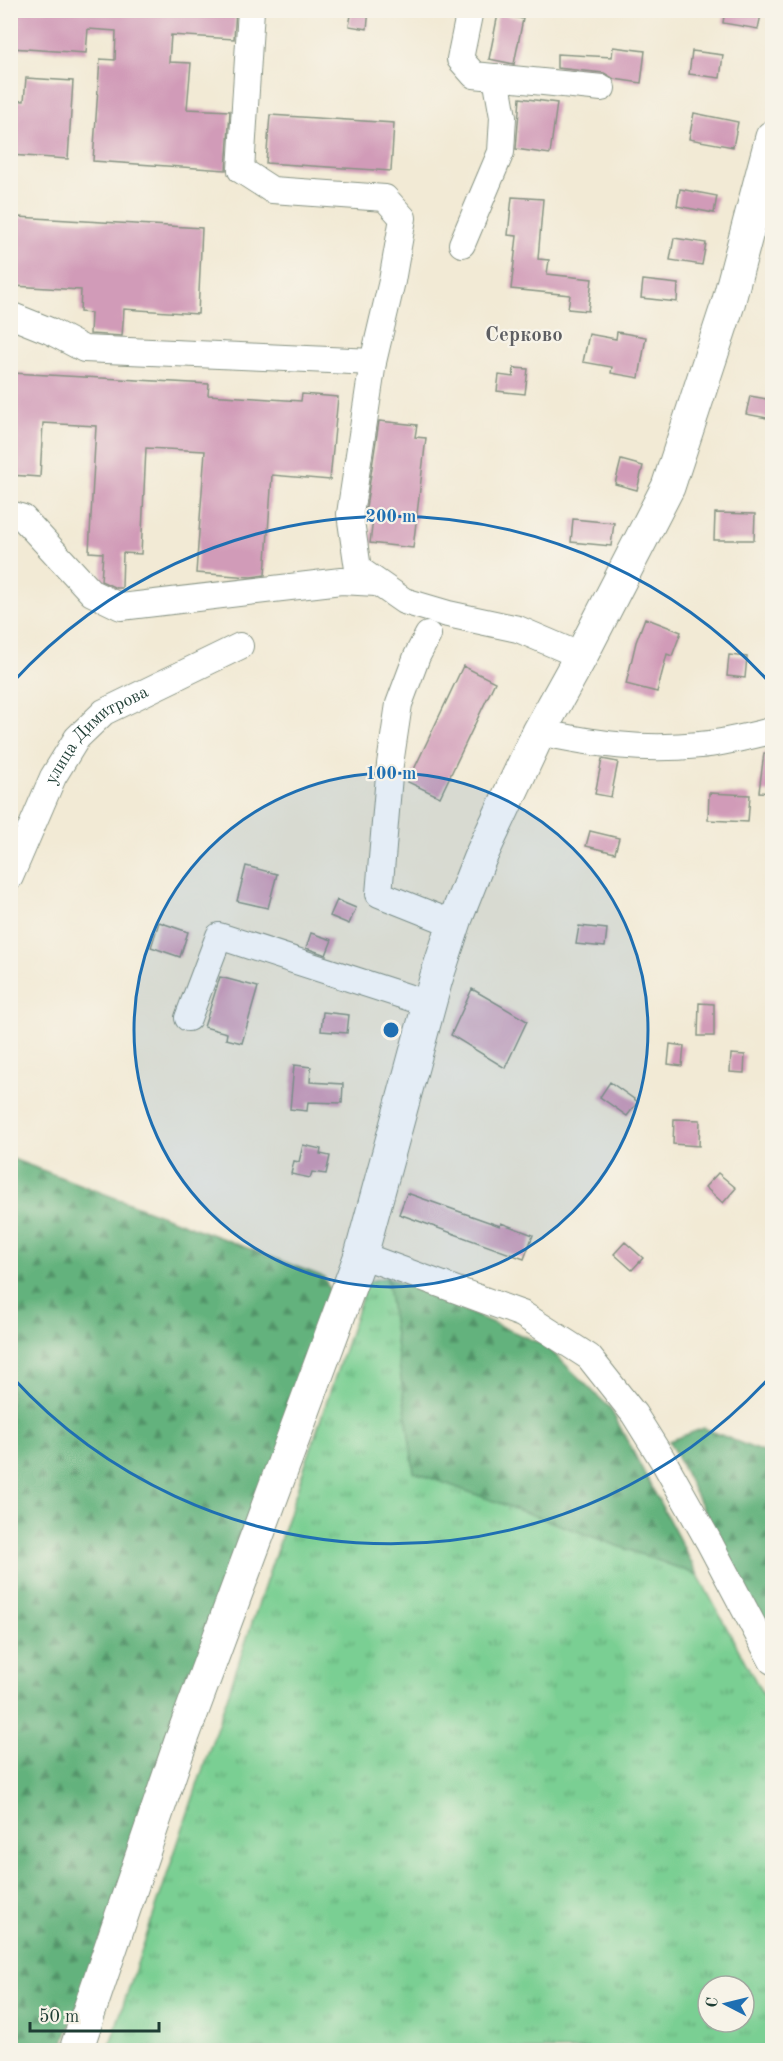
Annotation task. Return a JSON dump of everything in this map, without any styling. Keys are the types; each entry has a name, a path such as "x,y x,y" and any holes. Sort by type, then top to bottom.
{"main road":[{"path":"76,2050 181,1741 361,1255 429,1004 454,924 479,860 538,732 581,656 668,487 728,304 772,137"}],"street":[{"path":"251,10 241,170 272,190 385,198 403,218 392,281 373,362 350,514 358,569 404,601 448,614 518,629 581,656"},
{"path":"471,10 460,59 474,75 602,88"},
{"path":"462,244 501,152 503,117 495,77"},
{"path":"10,315 50,331 84,349 373,362"},
{"path":"10,514 23,518 92,593 121,607 340,580 376,583"},
{"path":"428,635 417,656 399,704 390,764 379,894 454,924"},
{"name":"улица Димитрова","path":"10,877 53,777 76,738 104,712 240,646"},
{"path":"538,732 584,742 637,748 702,745 772,731"},
{"path":"189,1018 219,936 429,1004"},
{"path":"361,1255 522,1314 589,1357 634,1414 664,1462 772,1661"}],"green space":[{"path":"10,1158 324,1277 338,1310 61,2050 11,2050"},
{"path":"387,1277 415,1472 698,1575 772,1711 772,2050 108,2050 367,1282"},
{"path":"387,1277 546,1346 610,1408 698,1575 414,1472"},
{"path":"704,1428 772,1456 772,1648 669,1441"}],"building":[{"path":"14,10 236,10 234,39 171,35 169,62 191,63 187,109 230,111 226,170 93,161 100,59 115,60 116,31 88,29 86,53 11,48"},
{"path":"352,10 369,10 367,29 349,26"},
{"path":"725,10 762,10 758,29 723,23"},
{"path":"498,14 523,19 514,64 489,59"},
{"path":"613,47 645,51 641,83 614,79 604,73 557,68 557,54 612,57"},
{"path":"692,51 723,55 720,78 689,74"},
{"path":"26,78 73,81 68,159 10,155 10,100 24,101"},
{"path":"520,98 557,103 550,154 516,149"},
{"path":"694,113 738,122 733,147 689,139"},
{"path":"270,115 394,123 391,171 266,163"},
{"path":"680,189 717,196 714,213 677,206"},
{"path":"512,197 543,199 538,259 549,260 547,274 592,279 588,311 568,309 570,295 511,289 517,236 508,235"},
{"path":"18,217 202,228 198,314 124,309 122,336 90,334 91,313 80,312 81,290 14,286"},
{"path":"674,238 706,243 702,265 670,260"},
{"path":"643,280 678,284 677,302 641,298"},
{"path":"617,332 646,337 639,378 611,373 612,367 583,362 589,334 616,339"},
{"path":"514,368 528,369 525,394 497,391 499,375 513,377"},
{"path":"12,373 209,384 208,395 301,401 302,394 338,397 330,480 272,475 265,575 251,577 196,573 205,451 146,448 141,554 123,553 122,588 116,588 101,581 103,553 89,552 96,426 43,423 40,477 10,475"},
{"path":"750,396 772,400 772,419 746,414"},
{"path":"379,421 417,425 415,437 426,438 413,548 370,543 373,519 366,518 365,514"},
{"path":"621,460 643,466 637,490 615,484"},
{"path":"715,513 755,514 754,540 714,540"},
{"path":"573,519 614,523 611,546 571,542"},
{"path":"645,618 681,632 672,656 667,654 657,692 626,684 636,642"},
{"path":"729,655 747,657 745,678 727,676"},
{"path":"463,666 495,682 440,797 408,782"},
{"path":"764,753 772,754 772,793 759,792"},
{"path":"602,759 618,762 611,797 595,794"},
{"path":"709,793 750,795 748,822 708,820"},
{"path":"590,831 619,838 615,853 586,846"},
{"path":"246,866 277,874 268,908 237,901"},
{"path":"337,900 356,908 349,924 330,916"},
{"path":"159,922 188,932 180,957 151,947"},
{"path":"579,926 607,929 605,947 576,944"},
{"path":"311,933 332,940 326,955 306,948"},
{"path":"220,977 258,987 242,1043 226,1039 227,1033 204,1027"},
{"path":"472,989 527,1021 505,1068 451,1035"},
{"path":"699,1003 714,1004 714,1036 698,1036"},
{"path":"323,1012 349,1015 347,1033 321,1031"},
{"path":"670,1044 684,1046 682,1066 668,1064"},
{"path":"731,1054 745,1055 744,1073 730,1072"},
{"path":"294,1065 311,1067 310,1082 343,1084 342,1103 308,1102 307,1111 290,1109"},
{"path":"610,1082 638,1102 627,1116 600,1097"},
{"path":"674,1119 700,1120 699,1146 673,1144"},
{"path":"303,1145 321,1149 320,1154 330,1156 326,1174 312,1172 310,1178 291,1174 294,1161 299,1162"},
{"path":"718,1173 736,1188 723,1203 705,1187"},
{"path":"407,1193 500,1226 501,1223 533,1235 524,1259 399,1214"},
{"path":"625,1242 643,1258 632,1270 614,1254"}],"district":[{"name":"Серково","path":"524,335"}]}
